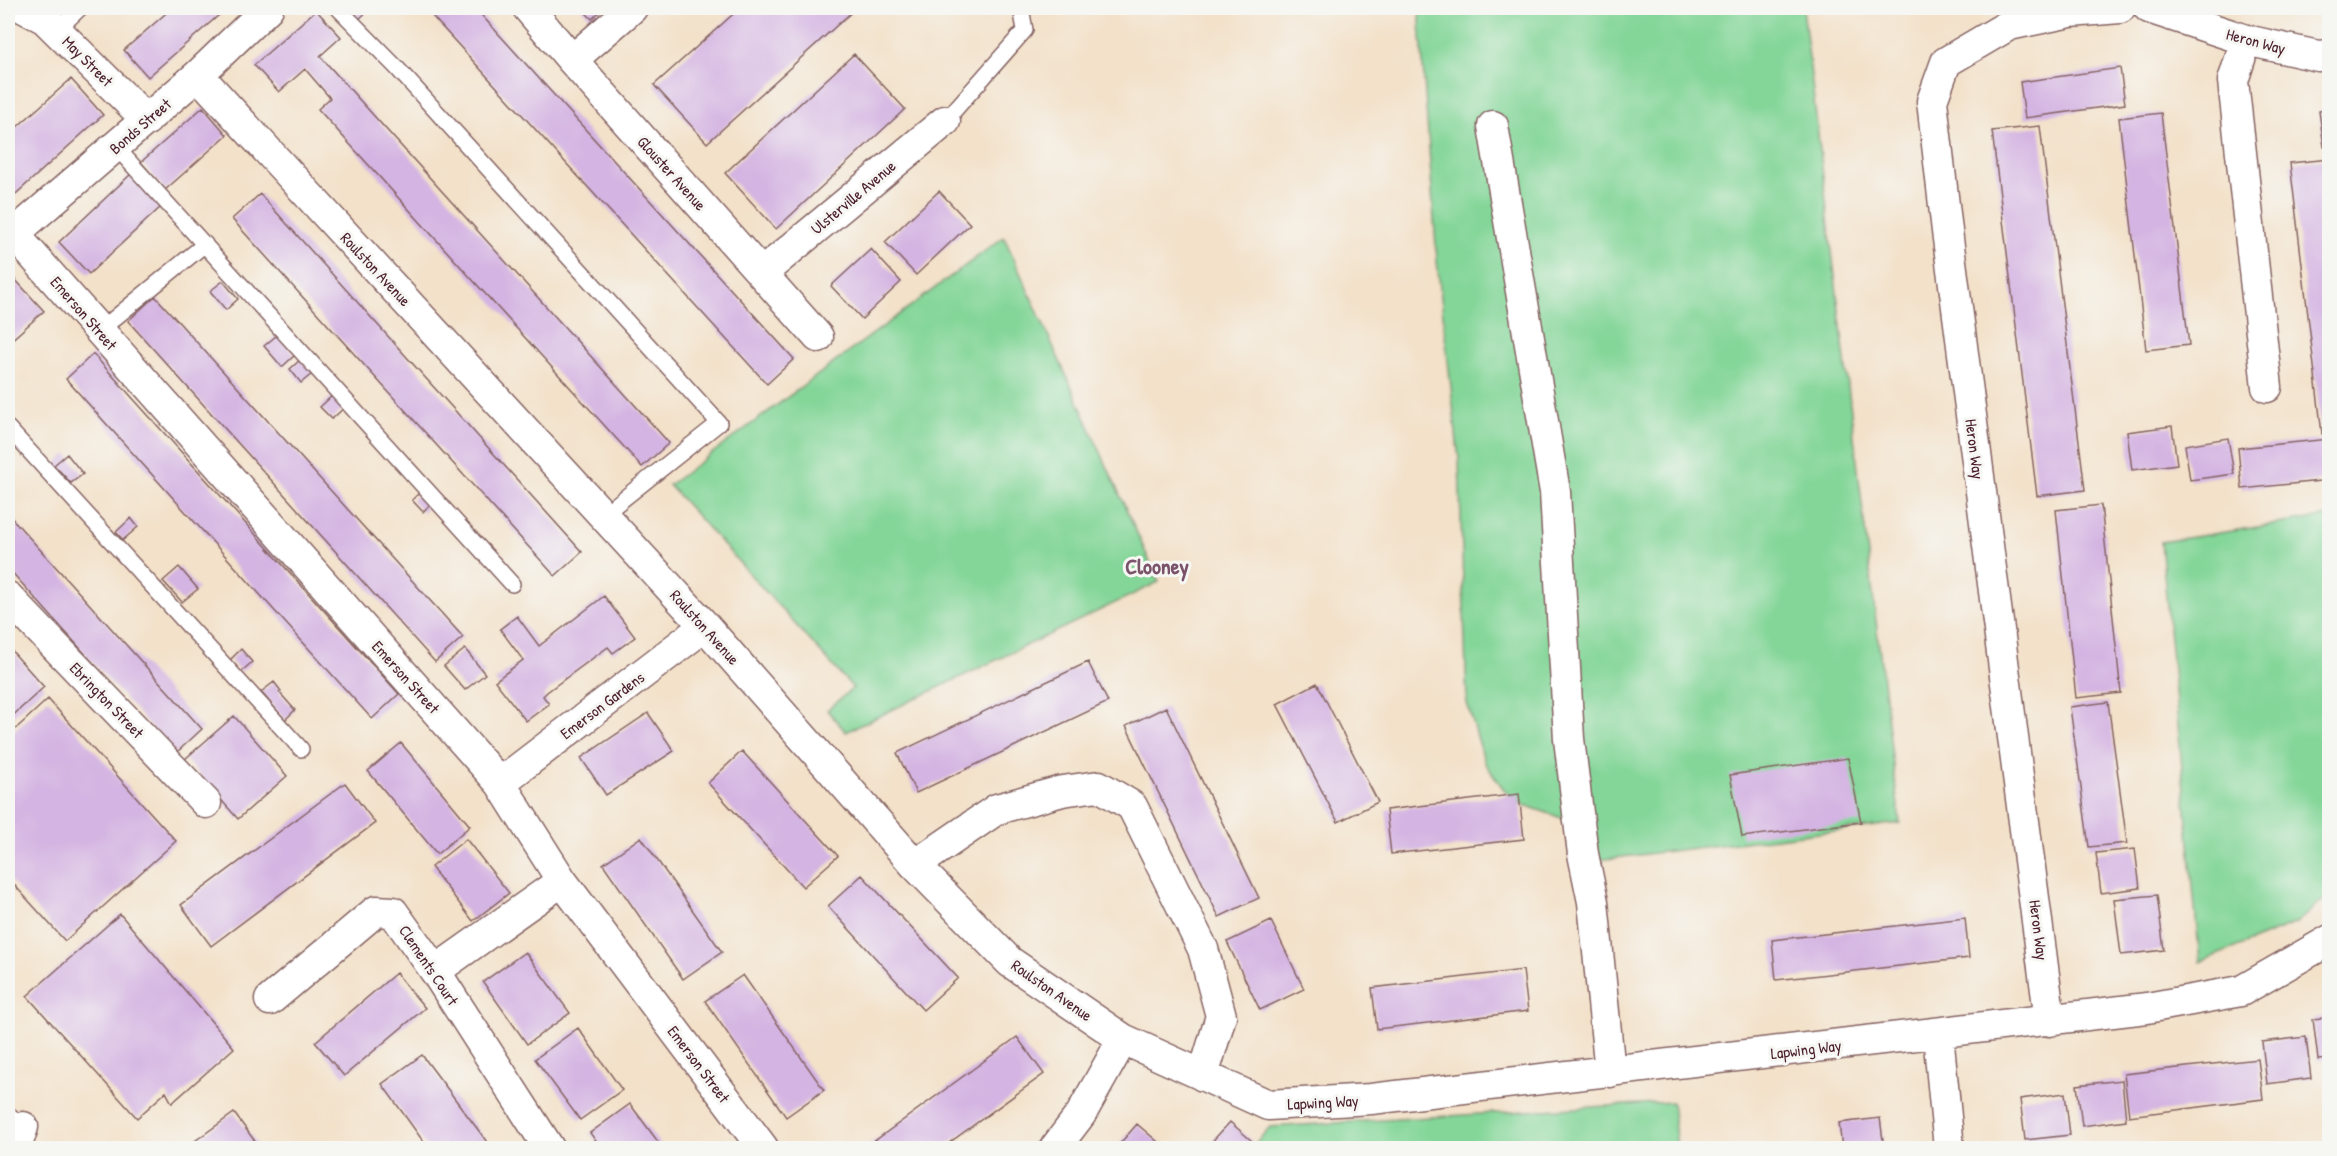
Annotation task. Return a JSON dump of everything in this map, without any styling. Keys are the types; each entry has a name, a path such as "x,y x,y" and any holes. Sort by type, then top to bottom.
{"street":[{"name":"May Street","path":"24,8 45,19 147,120"},
{"name":"Bonds Street","path":"10,236 198,75 268,8"},
{"name":"Glouster Avenue","path":"528,8 818,337"},
{"path":"572,60 632,8"},
{"name":"Heron Way","path":"2050,1021 1932,101 1946,62 2009,25 2070,12 2120,8"},
{"name":"Heron Way","path":"2149,8 2246,40 2318,56 2330,55"},
{"path":"2246,40 2234,81 2266,387"},
{"name":"Roulston Avenue","path":"198,75 705,627 915,865 1010,962 1123,1039 1268,1105"},
{"name":"Ulsterville Avenue","path":"762,273 945,121"},
{"path":"1493,126 1555,492 1569,739 1583,854 1593,902 1610,1072"},
{"name":"Emerson Street","path":"10,236 99,331 500,783 562,880 763,1149"},
{"name":"Ebrington Street","path":"8,597 206,804"},
{"name":"Emerson Gardens","path":"500,783 705,627"},
{"path":"915,865 997,809 1062,791 1098,786 1132,806 1203,949 1221,1016 1203,1076"},
{"path":"435,971 562,880"},
{"name":"Clements Court","path":"270,1000 376,911 393,912 435,971 549,1149"},
{"name":"Lapwing Way","path":"1268,1105 1371,1099 2148,1008 2241,991 2330,940"},
{"path":"1938,1034 1949,1149"},
{"path":"1055,1149 1081,1114 1123,1039"}],"lane":[{"path":"57,30 80,8"},
{"path":"338,8 404,75 718,423 603,516"},
{"path":"945,121 1024,30 1021,8"},
{"path":"116,147 512,584"},
{"path":"99,331 205,244"},
{"path":"8,428 301,749"}],"green space":[{"path":"1419,8 1803,8 1900,823 1598,860 1582,825 1524,805 1505,791 1485,763 1467,703 1459,460 1437,261"},
{"path":"1004,237 1159,582 846,732 827,710 853,688 669,485"},
{"path":"2329,516 2329,895 2296,923 2200,962 2161,542"},
{"path":"1672,1102 1677,1148 1251,1148 1270,1127"}],"building":[{"path":"172,8 227,8 148,77 124,50"},
{"path":"349,8 371,8 359,19"},
{"path":"443,8 475,8 794,359 767,384 433,17"},
{"path":"581,8 603,8 592,19"},
{"path":"740,8 856,8 707,143 654,85"},
{"path":"316,10 341,37 320,56 669,443 642,467 318,109 330,98 305,69 279,92 254,65"},
{"path":"854,54 905,109 776,229 725,173"},
{"path":"2120,68 2125,104 2025,118 2020,82"},
{"path":"71,79 103,115 8,201 8,135"},
{"path":"203,107 227,135 165,190 141,162"},
{"path":"2330,109 2330,146 2324,147 2319,111"},
{"path":"2161,113 2189,345 2146,350 2119,118"},
{"path":"2040,126 2085,490 2037,496 1992,131"},
{"path":"2330,159 2330,433 2322,434 2290,163"},
{"path":"132,173 163,205 89,274 59,242"},
{"path":"939,191 970,224 916,275 885,242"},
{"path":"260,194 582,552 555,576 232,219"},
{"path":"871,249 901,282 862,319 831,286"},
{"path":"13,277 44,311 8,343 8,282"},
{"path":"223,281 238,299 226,310 210,291"},
{"path":"155,296 463,637 435,662 128,321"},
{"path":"277,335 295,355 282,367 264,346"},
{"path":"93,354 399,694 372,719 66,379"},
{"path":"301,359 313,373 301,383 290,369"},
{"path":"333,395 345,407 332,419 320,407"},
{"path":"2172,426 2177,464 2132,470 2127,432"},
{"path":"2228,438 2234,474 2190,480 2185,445"},
{"path":"2330,439 2330,480 2242,489 2238,448"},
{"path":"67,454 83,474 71,483 54,465"},
{"path":"421,491 432,502 423,512 412,500"},
{"path":"2101,505 2121,693 2076,698 2056,510"},
{"path":"8,514 202,729 175,754 8,568"},
{"path":"131,518 138,527 123,540 116,532"},
{"path":"179,567 198,589 182,602 163,581"},
{"path":"604,596 635,637 613,653 608,647 547,692 543,696 549,704 526,721 495,681 523,660 500,629 517,616 539,646"},
{"path":"241,649 252,662 241,672 230,660"},
{"path":"465,649 485,674 465,690 444,666"},
{"path":"11,650 44,687 8,720 8,653"},
{"path":"1088,662 1108,702 916,793 897,753"},
{"path":"274,682 281,691 279,692 295,710 285,720 261,692"},
{"path":"1317,683 1378,802 1338,822 1277,704"},
{"path":"48,699 176,841 65,941 8,878 8,736"},
{"path":"2108,702 2127,843 2089,847 2070,707"},
{"path":"1166,707 1259,898 1219,917 1126,726"},
{"path":"648,713 674,751 606,795 581,758"},
{"path":"234,716 287,776 238,819 185,759"},
{"path":"401,743 470,826 437,854 368,771"},
{"path":"742,751 838,856 803,887 708,783"},
{"path":"1848,758 1861,822 1742,837 1730,775"},
{"path":"345,783 375,823 211,946 181,905"},
{"path":"1519,794 1524,839 1391,854 1386,810"},
{"path":"641,837 722,952 683,979 603,864"},
{"path":"466,839 509,893 473,921 431,867"},
{"path":"2135,849 2140,888 2101,893 2096,853"},
{"path":"862,875 958,978 923,1010 828,906"},
{"path":"2157,895 2164,950 2121,955 2114,899"},
{"path":"120,914 234,1048 172,1103 166,1092 137,1118 27,996"},
{"path":"1965,918 1969,958 1776,980 1772,940"},
{"path":"1271,921 1304,989 1260,1010 1227,942"},
{"path":"525,952 570,1013 527,1044 483,982"},
{"path":"1523,970 1528,1011 1377,1029 1372,988"},
{"path":"396,973 425,1008 344,1076 315,1042"},
{"path":"743,975 824,1090 786,1117 705,1001"},
{"path":"2330,1017 2330,1059 2318,1060 2313,1019"},
{"path":"578,1028 622,1090 580,1120 535,1059"},
{"path":"1017,1037 1044,1074 942,1148 865,1148"},
{"path":"2306,1037 2311,1078 2267,1084 2262,1042"},
{"path":"422,1055 491,1148 428,1148 382,1084"},
{"path":"2258,1059 2263,1099 2129,1116 2124,1074"},
{"path":"2122,1080 2126,1120 2082,1126 2077,1085"},
{"path":"2065,1093 2070,1135 2025,1140 2020,1099"},
{"path":"630,1104 663,1148 601,1148 590,1133"},
{"path":"234,1113 260,1148 185,1148"},
{"path":"1880,1118 1884,1148 1842,1148 1839,1123"},
{"path":"1230,1122 1252,1141 1245,1148 1206,1148"},
{"path":"1137,1124 1165,1148 1116,1148"}],"district":[{"name":"Clooney","path":"1157,566"}]}
